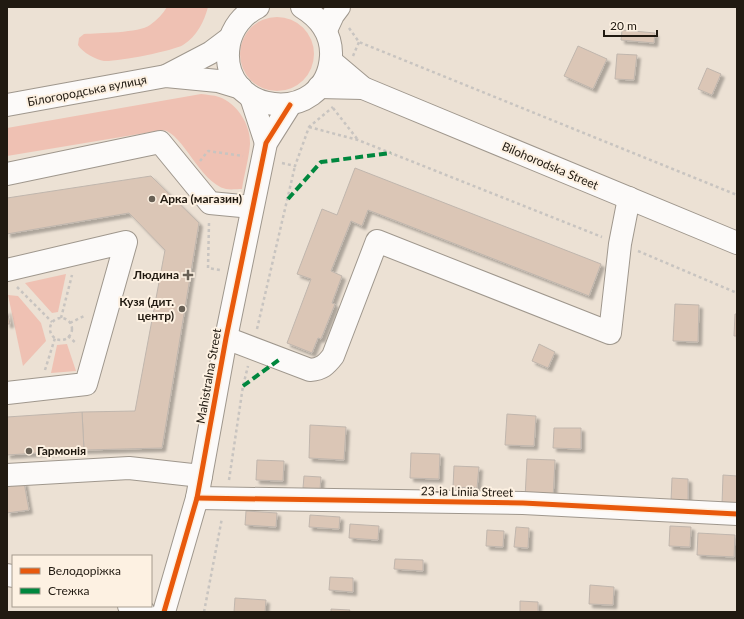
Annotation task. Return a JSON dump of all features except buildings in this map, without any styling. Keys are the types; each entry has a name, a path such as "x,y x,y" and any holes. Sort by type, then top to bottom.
{"street":[{"path":"166,76 218,81 246,93 263,103 277,106 301,101 319,87 327,75 331,61 331,51 326,30 318,19 302,7"},
{"path":"326,30 333,15 339,7"},
{"path":"250,10 236,26 230,38 228,52 229,64 233,77 246,93 266,143"},
{"path":"166,76 210,53 230,38"},
{"path":"331,61 363,88"},
{"name":"Білогородська вулиця","path":"7,105 166,76"},
{"path":"319,87 363,88"},
{"name":"Bilohorodska Street","path":"363,88 737,243"},
{"path":"266,143 290,104"},
{"path":"7,174 160,142 210,203 252,207"},
{"name":"Mahistralna Street","path":"164,612 197,498 226,338 266,143"},
{"path":"226,338 310,370 320,369 327,364 333,356 376,240 610,333 620,244 629,198"},
{"path":"7,393 86,384 126,242 77,254 10,276"},
{"path":"7,475 129,468 201,476"},
{"name":"23-ia Liniia Street","path":"197,498 522,503 737,514"},
{"path":"132,607 144,612"}],"path":[{"path":"359,42 737,195"},
{"path":"333,107 358,140"},
{"path":"309,127 358,140 620,244 737,293"},
{"path":"204,612 226,498 243,386 295,166"},
{"path":"61,318 77,254"},
{"path":"10,276 52,322"},
{"path":"52,322 61,318"},
{"path":"52,322 50,333 55,338 62,340 71,334 70,323 61,318"},
{"path":"38,390 55,338"}],"shaded area":[{"path":"167,7 208,7 196,33 183,45 144,56 104,61 90,55 78,45 79,38 84,34 118,32 145,28 157,19"},
{"path":"270,17 284,17 298,23 308,33 314,47 312,68 308,75 298,85 284,91 270,91 256,85 246,75 240,61 240,47 246,33 256,23"},
{"path":"201,94 217,96 226,100 237,109 245,122 250,137 250,144 242,189 226,189 217,185 208,178 178,140 170,133 163,130 7,156 7,128"},
{"path":"66,274 58,312 52,313 25,283"},
{"path":"8,295 18,296 41,323 46,341 23,366"},
{"path":"67,344 76,371 51,373 57,345"}],"marked path":[{"path":"288,199 321,162 391,153"},
{"path":"243,386 280,359"}],"cycle path":[{"path":"164,612 197,498 226,338 266,143 290,105"},
{"path":"197,498 523,503 737,514"}],"place":[{"name":"Арка (магазин)","path":"152,199"},
{"name":"Людина","path":"188,275"},
{"name":"Кузя (дит. центр)","path":"182,309"},
{"name":"Гармонія","path":"29,451"}]}
